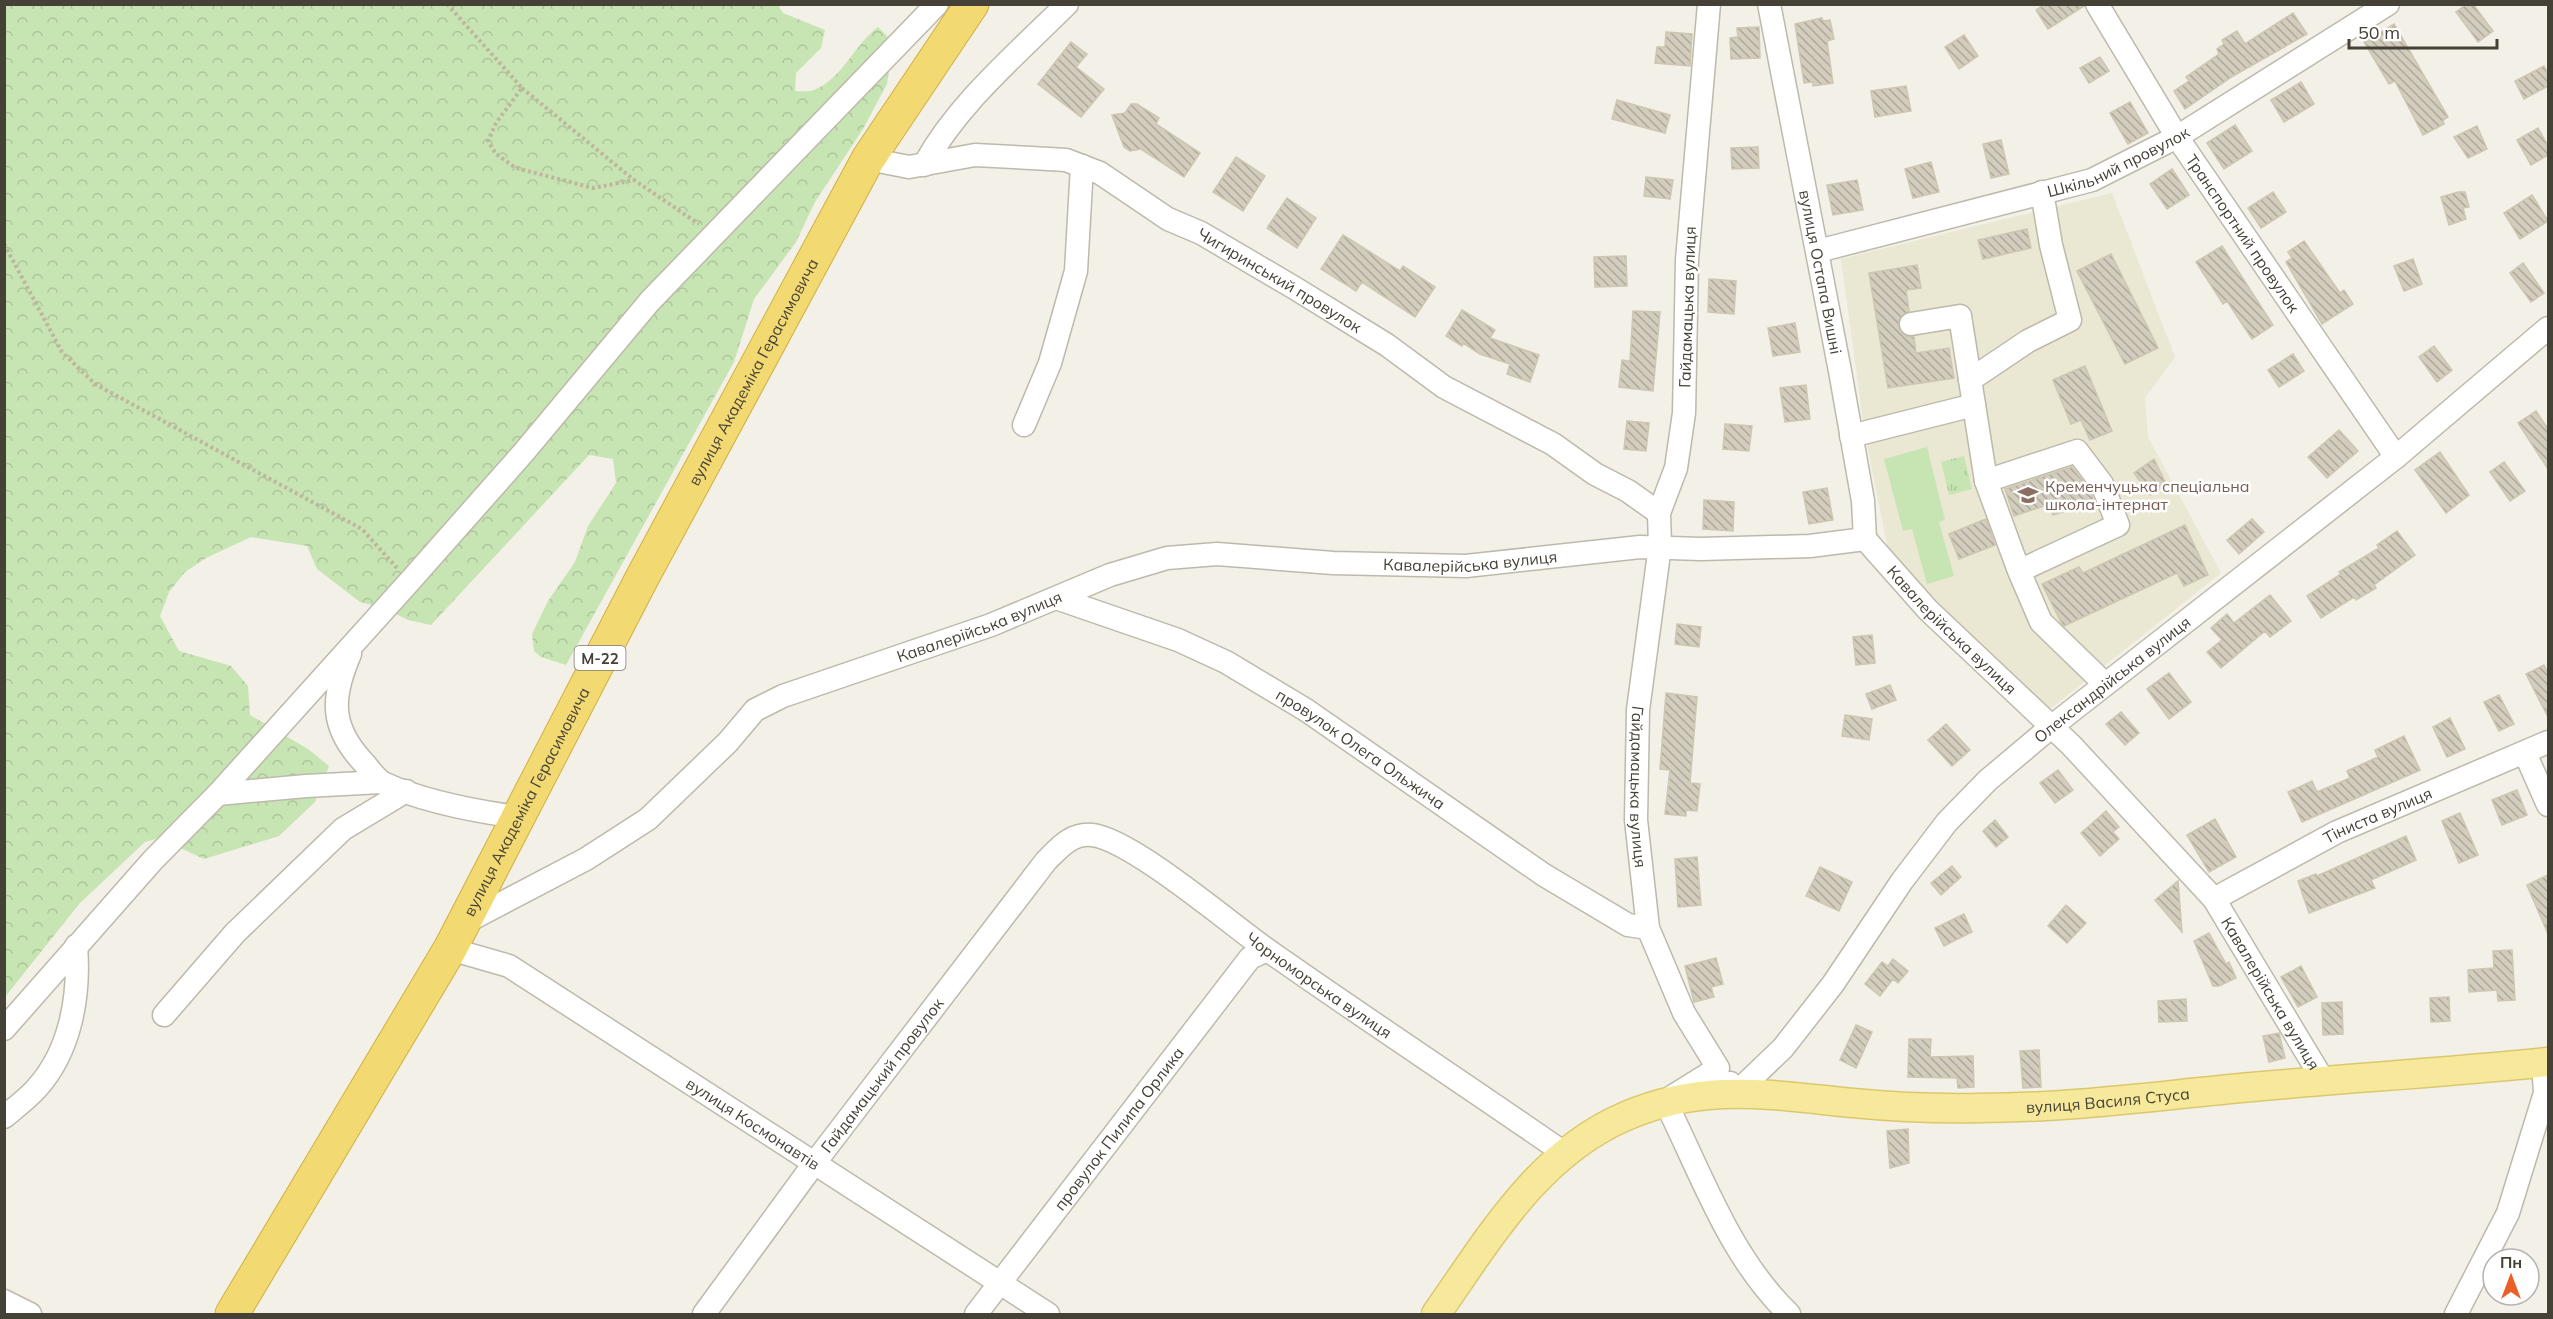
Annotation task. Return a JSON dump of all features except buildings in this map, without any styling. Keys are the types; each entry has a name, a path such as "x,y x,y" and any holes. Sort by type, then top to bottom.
{"highway":[{"name":"вулиця Академіка Герасимовича","path":"232,1314 457,936 636,588 868,159 972,4"}],"main road":[{"name":"вулиця Василя Стуса","path":"1665,1101 1710,1093 1737,1092 1886,1106 1981,1108 2082,1103 2323,1080 2546,1063"},
{"path":"1436,1314 1511,1208 1564,1153 1593,1133 1624,1117 1665,1101"}],"street":[{"path":"4,1029 153,860 218,794 356,642 524,452 650,301 937,4"},
{"path":"924,165 939,139 962,109 1067,4"},
{"name":"Гайдамацька вулиця","path":"1709,4 1687,260 1684,412 1676,468 1659,513 1660,546 1638,710 1636,820 1648,928 1684,1013 1718,1068 1737,1092"},
{"name":"вулиця Остапа Вишні","path":"1769,4 1808,211 1818,251 1863,501 1865,539"},
{"name":"Транспортний провулок","path":"2097,4 2177,137 2396,457"},
{"name":"Шкільний провулок","path":"1818,251 2092,180 2177,137 2388,4"},
{"name":"Чигиринський провулок","path":"868,159 909,167 975,155 1066,160 1100,173 1168,219 1201,233 1293,287 1386,345 1444,387 1553,444 1595,474 1628,490 1659,513"},
{"path":"1024,425 1050,363 1076,271 1082,166"},
{"path":"1970,380 2028,341 2070,320 2051,245 2042,192"},
{"path":"1911,324 1960,316 1986,481 2019,571 2041,622 2105,684"},
{"name":"Олександрійська вулиця","path":"1737,1092 1783,1048 1819,1002 1947,822 1988,780 2105,684 2396,457 2548,328"},
{"path":"1851,436 1974,405"},
{"path":"1986,481 2078,451 2102,484 2118,525 2019,571"},
{"name":"Кавалерійська вулиця","path":"457,936 648,819 728,742 755,710 783,696 991,625 1059,598 1110,574 1167,558 1217,554 1333,563 1466,566 1660,546 1701,549 1810,546 1865,539 1928,610 2051,727 2214,899 2323,1080"},
{"name":"провулок Олега Ольжича","path":"1059,598 1178,640 1226,662 1306,710 1544,875 1628,925 1648,928"},
{"path":"356,642 335,698 339,726 355,754 381,782"},
{"name":"Тіниста вулиця","path":"2214,899 2337,832 2548,742"},
{"path":"2525,753 2548,805"},
{"path":"218,794 381,782 474,811 517,817"},
{"path":"164,1015 235,933 343,829 406,791"},
{"name":"Чорноморська вулиця","path":"1068,840 1090,835 1114,842 1142,858 1267,950 1564,1153"},
{"name":"Гайдамацький провулок","path":"704,1314 813,1165 1046,861 1068,840"},
{"name":"вулиця Космонавтів","path":"457,936 509,966 813,1165 1048,1314"},
{"path":"4,1117 36,1089 57,1059 72,1018 77,990 76,946"},
{"name":"провулок Пилипа Орлика","path":"976,1314 1250,958 1267,950"},
{"path":"2456,1314 2508,1213 2545,1093 2546,1063"},
{"path":"1718,1068 1665,1101 1695,1159 1722,1223 1769,1295 1790,1314"},
{"path":"4,1301 30,1314"}],"path":[{"path":"447,4 522,88 634,180 715,234"},
{"path":"522,88 496,123 488,141 496,154 516,168 593,188 634,180"},
{"path":"4,244 62,352 95,384 362,529 410,581"}],"shaded area":[{"name":"Кременчуцька спеціальна школа-інтернат","path":"2112,193 2175,357 2145,398 2148,437 2221,573 2046,712 1889,554 1865,434 1841,259"}],"green space":[{"path":"5,5 778,5 783,13 825,30 821,48 796,73 795,91 812,91 824,85 878,27 893,42 887,84 863,129 815,202 796,242 754,299 734,362 566,665 541,657 534,651 532,634 548,601 575,562 588,526 616,483 613,459 589,455 431,625 408,620 384,608 360,602 317,569 307,546 251,537 206,558 185,572 169,592 160,616 179,651 231,666 248,686 250,715 308,749 329,766 315,802 279,836 204,859 159,838 145,842 80,903 5,997"},
{"path":"1927,447 1945,520 1939,522 1954,576 1927,584 1912,529 1903,531 1884,459"},
{"path":"1964,456 1972,489 1949,495 1941,462"}],"place":[{"name":"Кременчуцька спеціальна школа-інтернат","path":"2028,495"}]}
